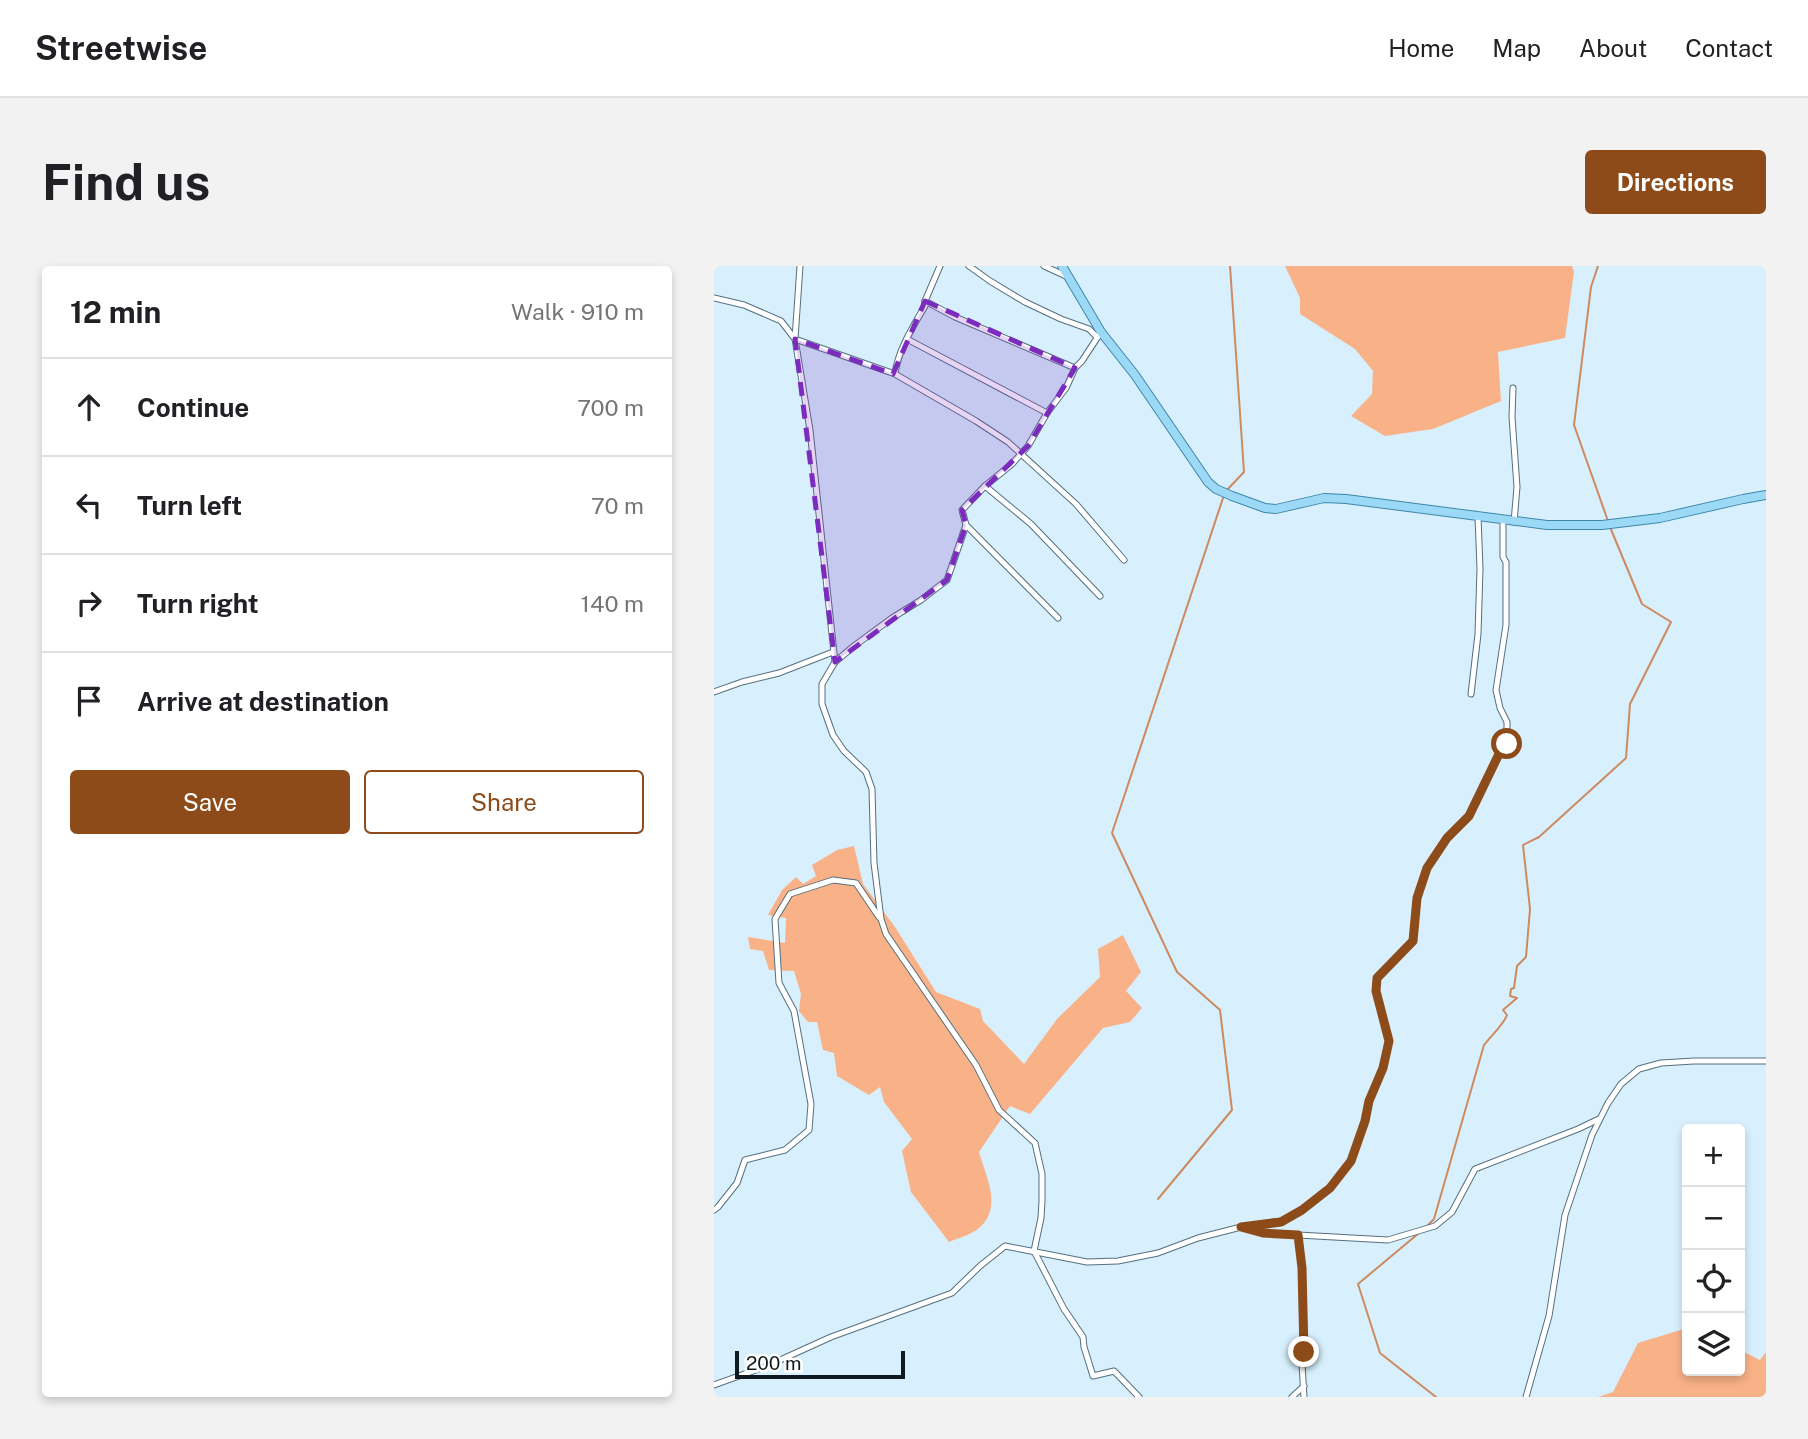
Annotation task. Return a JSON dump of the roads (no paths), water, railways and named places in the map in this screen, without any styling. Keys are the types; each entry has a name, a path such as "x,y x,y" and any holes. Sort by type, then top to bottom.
{"main road":[{"path":"1062,266 1099,335 1135,375 1208,482 1216,489 1265,508 1276,509 1335,498 1514,522 1602,525 1660,518 1766,495"}],"street":[{"path":"800,266 796,339 811,441 835,662"},
{"path":"895,374 896,366 925,306 940,266"},
{"path":"969,266 1025,302 1099,335 1075,368 1066,388 1046,413 1028,446 962,510 966,525 1058,618"},
{"path":"1044,266 1069,277"},
{"path":"714,298 744,305 781,321 796,339 895,374 976,421 1008,442 1020,456 1076,504 1124,560"},
{"path":"925,301 955,317 1075,368"},
{"path":"907,340 1046,413"},
{"path":"1513,388 1517,487 1514,522"},
{"path":"985,486 1031,524 1100,596"},
{"path":"1471,694 1478,634 1478,516"},
{"path":"714,1385 767,1366 831,1337 952,1293 1005,1246 1087,1262 1118,1261 1158,1253 1198,1238 1241,1227 1281,1222 1302,1210 1330,1188 1351,1161 1369,1101 1383,1068 1389,1041 1376,991 1377,978 1413,941 1417,898 1427,868 1447,838 1469,816 1498,756 1507,744 1507,722 1496,690 1506,625 1503,520"},
{"path":"880,919 873,863 873,789 866,772 844,751 834,735 822,704 822,684 835,662 947,580 966,525"},
{"path":"714,692 779,673 834,652"},
{"path":"714,1210 737,1183 745,1160 785,1150 809,1130 811,1104 794,1011 779,983 775,919 790,894 833,880 856,883 880,919 896,951 976,1065 999,1110 1034,1143 1042,1174 1041,1217 1034,1251 1083,1338 1093,1376 1114,1371 1139,1397"},
{"path":"1526,1397 1549,1316 1565,1215 1592,1135 1621,1084 1639,1069 1661,1063 1766,1061"},
{"path":"1241,1227 1263,1233 1388,1240 1435,1226 1452,1212 1475,1169 1600,1118"},
{"path":"1298,1235 1302,1268 1304,1397"},
{"path":"1292,1397 1304,1386"}],"waterway":[{"path":"1226,491 1244,472 1230,266"},
{"path":"1598,266 1591,287 1574,425 1608,521"},
{"path":"1158,1199 1232,1110 1220,1010 1177,972 1112,833 1224,495"},
{"path":"1426,1227 1434,1219 1484,1045 1505,1019 1507,1015 1503,1010 1517,998 1510,996 1511,989 1514,988 1517,966 1526,957 1530,909 1523,845 1539,837 1626,758 1630,704 1671,622 1642,604 1610,527"},
{"path":"1419,1233 1358,1284 1380,1353 1436,1397"}]}
